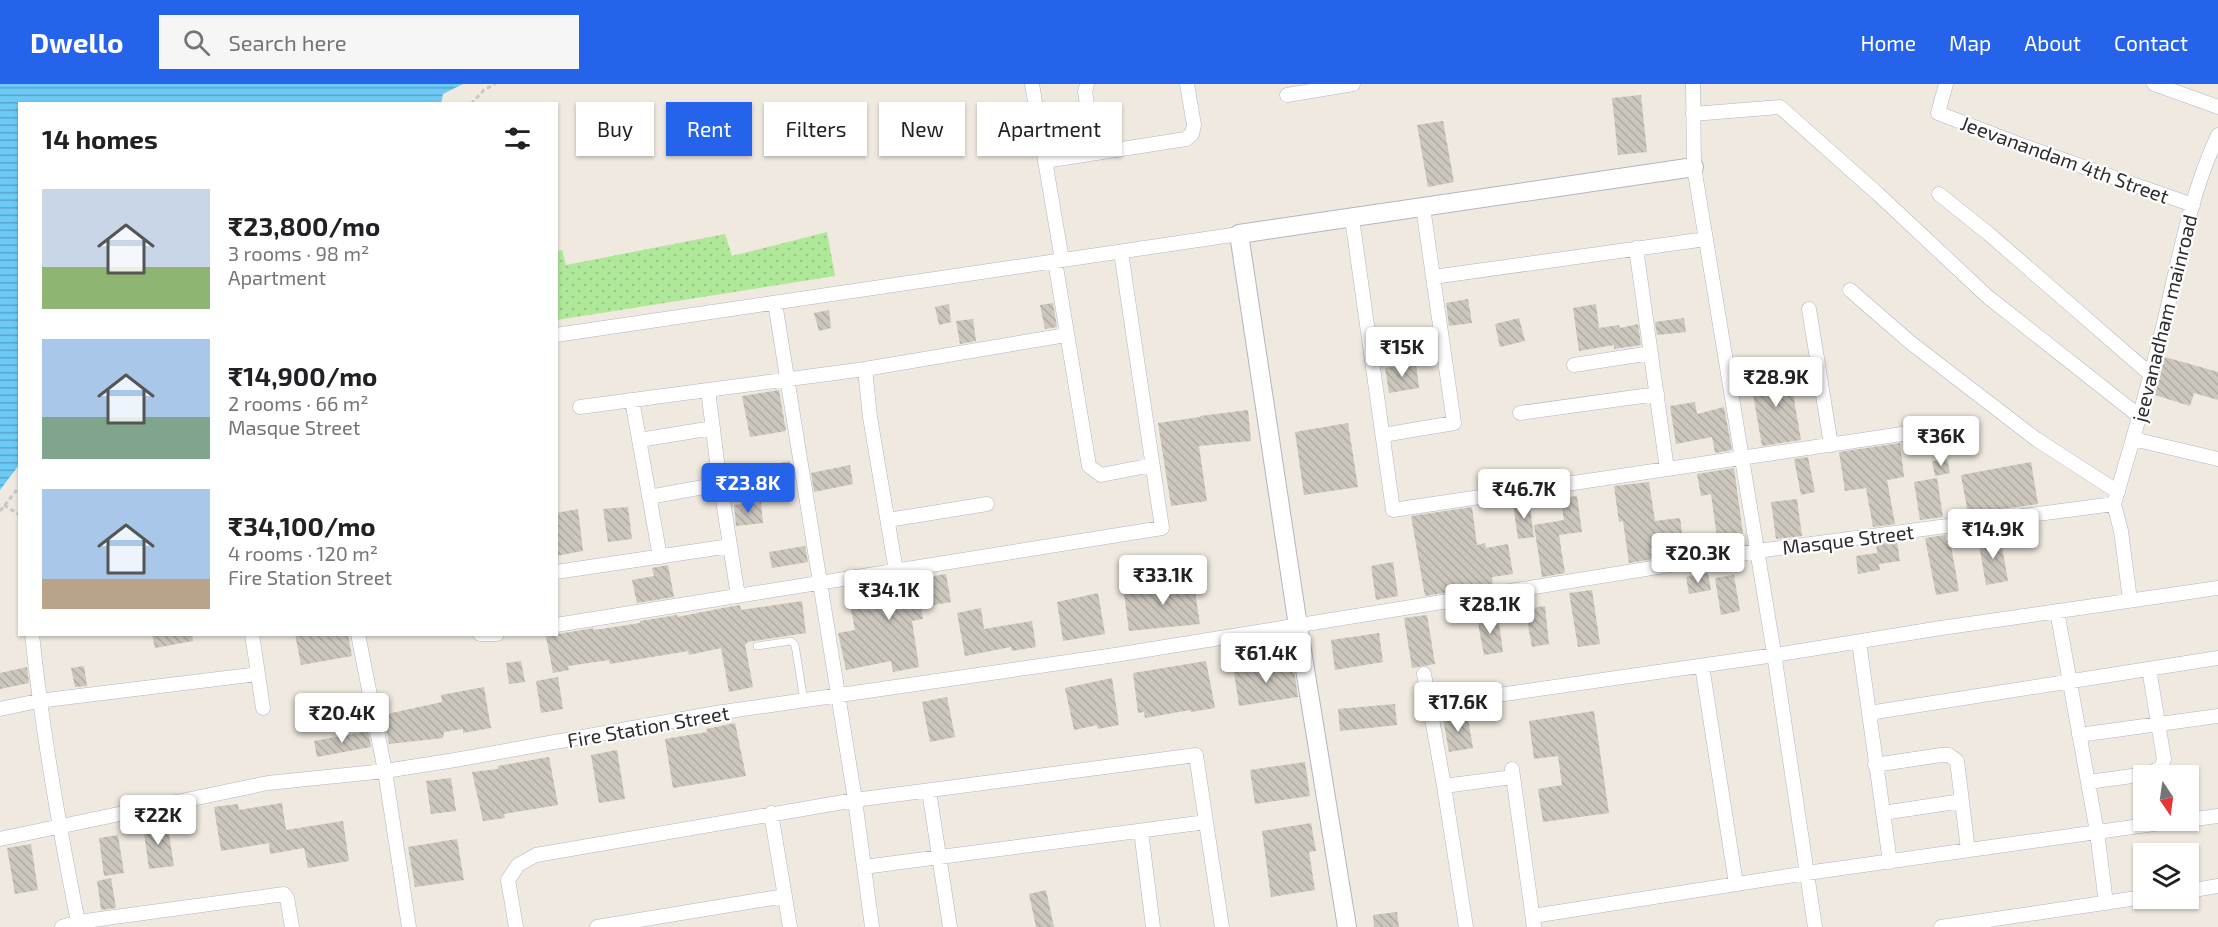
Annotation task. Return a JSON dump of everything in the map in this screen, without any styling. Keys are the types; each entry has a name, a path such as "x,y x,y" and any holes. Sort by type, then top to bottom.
{"street":[{"path":"1032,84 1045,161 1066,335 1089,466 1101,474 1152,465"},
{"path":"1087,84 1087,102"},
{"path":"1122,149 1186,139 1192,134 1194,124 1187,84"},
{"path":"1287,95 1353,84"},
{"path":"1693,84 1694,167 1758,551 1815,927"},
{"name":"Jeevanandam 4th Street","path":"1946,84 1938,113 2193,206"},
{"path":"2154,84 2218,107"},
{"path":"1693,114 1780,107 1878,194 1988,297 2139,416"},
{"name":"jeevanadham mainroad","path":"2116,498 2193,206 2216,143"},
{"path":"1045,161 1076,156"},
{"path":"558,335 1694,167"},
{"path":"1939,194 1989,234 2150,374"},
{"path":"1383,435 1454,423 1423,207"},
{"path":"1352,218 1393,510 1962,425"},
{"path":"1239,234 1298,626 1347,927"},
{"path":"1433,277 1706,238"},
{"path":"1636,248 1667,469"},
{"path":"558,625 1162,528 1121,252"},
{"path":"1850,290 1911,343 2116,498 2130,600"},
{"path":"775,303 855,800 872,927"},
{"path":"1809,309 1831,445"},
{"path":"580,407 865,369 1066,335"},
{"path":"1574,365 1651,353"},
{"path":"865,369 870,417 896,571"},
{"path":"708,390 738,596"},
{"path":"1520,413 1657,394"},
{"path":"632,400 660,556"},
{"path":"639,440 713,428"},
{"path":"2133,439 2218,459"},
{"path":"649,496 720,484"},
{"name":"Masque Street","path":"1298,626 1758,551 2116,498"},
{"path":"888,520 987,504"},
{"path":"558,572 730,546"},
{"path":"1429,705 1774,656 2218,588"},
{"path":"2057,611 2097,832 2106,903"},
{"name":"Fire Station Street","path":"0,839 267,783 385,771 716,713 1298,626"},
{"path":"36,636 38,701 78,922"},
{"path":"252,636 263,708"},
{"path":"358,636 385,771 409,927"},
{"path":"1859,642 1890,862"},
{"path":"1869,713 2218,659"},
{"path":"1702,666 1736,884"},
{"path":"2088,782 2147,774 2161,768 2163,759 2149,669"},
{"path":"0,709 38,701 258,674"},
{"path":"1424,674 1466,927"},
{"path":"2079,735 2218,716"},
{"path":"516,927 508,880 518,866 536,855 855,800 1196,755 1222,927"},
{"path":"1875,765 1949,755 1957,761 1968,850"},
{"path":"1444,786 1513,773 1533,922 1736,884 2133,827"},
{"path":"929,791 951,927"},
{"path":"1883,813 1962,801"},
{"path":"771,813 790,927"},
{"path":"2199,819 2218,816"},
{"path":"864,867 1206,822"},
{"path":"1141,831 1153,927"},
{"path":"2199,889 2218,886"},
{"path":"62,927 78,922 284,894 287,898 292,927"},
{"path":"597,927 785,896"},
{"path":"1941,927 2035,920 2133,899"}],"lane":[{"path":"757,646 791,641 795,645 804,700"}],"path":[{"path":"473,102 484,90 495,84"},
{"path":"0,511 18,488"},
{"path":"4,505 18,514"}],"green space":[{"path":"827,232 835,276 558,320 558,251 562,250 566,265 725,234 732,256"}],"water":[{"path":"0,84 463,84 443,94 441,102 18,102 18,466 0,490"}],"building":[{"path":"1641,95 1647,152 1618,155 1612,98"},
{"path":"1443,121 1454,182 1428,187 1417,125"},
{"path":"1468,299 1472,323 1449,326 1446,303"},
{"path":"1053,303 1057,327 1045,329 1040,305"},
{"path":"949,304 951,322 939,325 935,307"},
{"path":"1596,304 1599,328 1619,325 1620,328 1638,324 1641,345 1614,349 1614,345 1579,351 1573,308"},
{"path":"829,310 831,328 819,331 814,313"},
{"path":"1519,318 1525,341 1500,347 1495,324"},
{"path":"1684,318 1686,332 1657,335 1655,322"},
{"path":"973,319 976,341 960,344 956,321"},
{"path":"2165,357 2218,372 2218,400 2194,393 2190,406 2155,395"},
{"path":"1416,364 1419,388 1389,393 1385,368"},
{"path":"1789,370 1801,440 1762,446 1750,377"},
{"path":"779,390 786,431 750,437 742,396"},
{"path":"1695,402 1697,414 1724,407 1732,450 1715,453 1712,437 1676,444 1670,406"},
{"path":"1248,410 1251,441 1199,446 1207,501 1171,506 1158,423"},
{"path":"1348,423 1358,487 1304,495 1295,432"},
{"path":"1900,443 1904,477 1887,480 1895,524 1873,527 1866,488 1845,491 1839,452"},
{"path":"1808,457 1815,492 1801,495 1794,459"},
{"path":"1947,459 1950,473 1935,476 1932,461"},
{"path":"790,461 793,477 756,483 754,468"},
{"path":"2031,462 2038,504 1968,514 1961,475"},
{"path":"850,465 853,484 814,492 811,473"},
{"path":"1734,468 1743,534 1717,537 1711,494 1701,496 1697,474"},
{"path":"1937,478 1943,517 1920,520 1914,482"},
{"path":"1649,482 1655,521 1680,518 1685,554 1629,563 1623,521 1619,522 1614,486"},
{"path":"1577,496 1582,532 1559,535 1565,573 1542,577 1534,525 1564,520 1561,498"},
{"path":"1797,499 1802,536 1776,539 1771,502"},
{"path":"1529,501 1534,537 1518,539 1513,504"},
{"path":"761,502 763,523 736,526 734,505"},
{"path":"628,507 632,539 608,542 603,509"},
{"path":"1472,507 1477,545 1485,543 1486,548 1508,544 1513,574 1492,577 1493,585 1425,596 1411,516"},
{"path":"578,509 583,551 558,556 558,513"},
{"path":"1945,535 1946,540 1950,540 1959,591 1936,595 1925,538"},
{"path":"2000,535 2008,581 1986,585 1978,539"},
{"path":"1897,542 1900,561 1879,564 1876,544"},
{"path":"805,546 808,562 772,568 769,552"},
{"path":"1877,553 1880,570 1858,574 1856,556"},
{"path":"1393,562 1398,596 1376,600 1371,566"},
{"path":"668,565 674,597 637,603 632,580 654,576 652,568"},
{"path":"1708,573 1711,590 1689,594 1686,577"},
{"path":"946,574 951,602 921,607 923,619 912,621 919,667 893,672 891,661 846,670 838,633 855,630 847,589"},
{"path":"1734,575 1740,611 1721,615 1715,578"},
{"path":"1193,578 1200,624 1129,631 1124,593 1149,590 1149,587"},
{"path":"1592,590 1600,644 1578,647 1569,593"},
{"path":"1098,593 1105,634 1063,641 1057,602"},
{"path":"802,601 806,633 745,644 753,687 729,692 721,648 689,655 688,651 610,664 609,660 568,666 569,670 553,673 546,636 640,623 640,621 677,615 677,617 740,605 741,610"},
{"path":"1545,606 1549,644 1532,647 1525,609"},
{"path":"981,608 984,629 1032,621 1036,647 1012,651 1011,647 965,656 957,613"},
{"path":"1427,615 1435,664 1412,668 1404,618"},
{"path":"1498,616 1503,652 1484,655 1477,618"},
{"path":"1379,633 1383,662 1335,670 1331,640"},
{"path":"152,636 192,636 193,641 155,648"},
{"path":"295,636 348,636 352,656 301,665"},
{"path":"521,661 525,682 509,684 506,663"},
{"path":"1206,661 1215,708 1145,718 1144,712 1138,713 1133,673"},
{"path":"1293,663 1298,697 1239,706 1234,672"},
{"path":"84,666 87,686 75,687 71,668"},
{"path":"27,667 29,683 0,689 0,673"},
{"path":"558,677 563,709 541,713 536,681"},
{"path":"1112,678 1119,725 1098,729 1097,725 1074,730 1065,688"},
{"path":"484,687 491,728 463,733 463,729 444,732 443,738 389,744 386,727 389,727 387,714 442,702 441,695"},
{"path":"947,697 955,737 930,742 922,702"},
{"path":"1395,704 1397,725 1340,731 1338,709"},
{"path":"1594,711 1609,813 1543,822 1538,789 1562,785 1558,756 1534,759 1529,721"},
{"path":"1467,714 1473,748 1449,752 1443,718"},
{"path":"735,723 746,776 673,788 665,739 707,732 706,729"},
{"path":"368,731 371,747 317,757 314,741"},
{"path":"617,750 625,799 599,803 591,755"},
{"path":"549,757 558,805 504,814 505,818 483,821 472,772 498,769 498,766"},
{"path":"1305,762 1310,796 1255,804 1250,770"},
{"path":"451,778 456,811 431,814 426,781"},
{"path":"282,803 286,830 343,821 349,861 308,868 304,848 270,854 269,843 221,851 214,807 238,804 239,810"},
{"path":"167,822 174,866 149,869 143,826"},
{"path":"1311,823 1316,851 1309,852 1315,890 1271,897 1262,831"},
{"path":"118,835 124,873 104,876 99,838"},
{"path":"457,839 464,880 415,887 408,847"},
{"path":"31,844 38,890 15,894 7,848"},
{"path":"111,878 116,908 101,910 97,881"},
{"path":"1046,890 1054,927 1036,927 1029,894"},
{"path":"1397,912 1399,927 1374,927 1373,915"}]}
